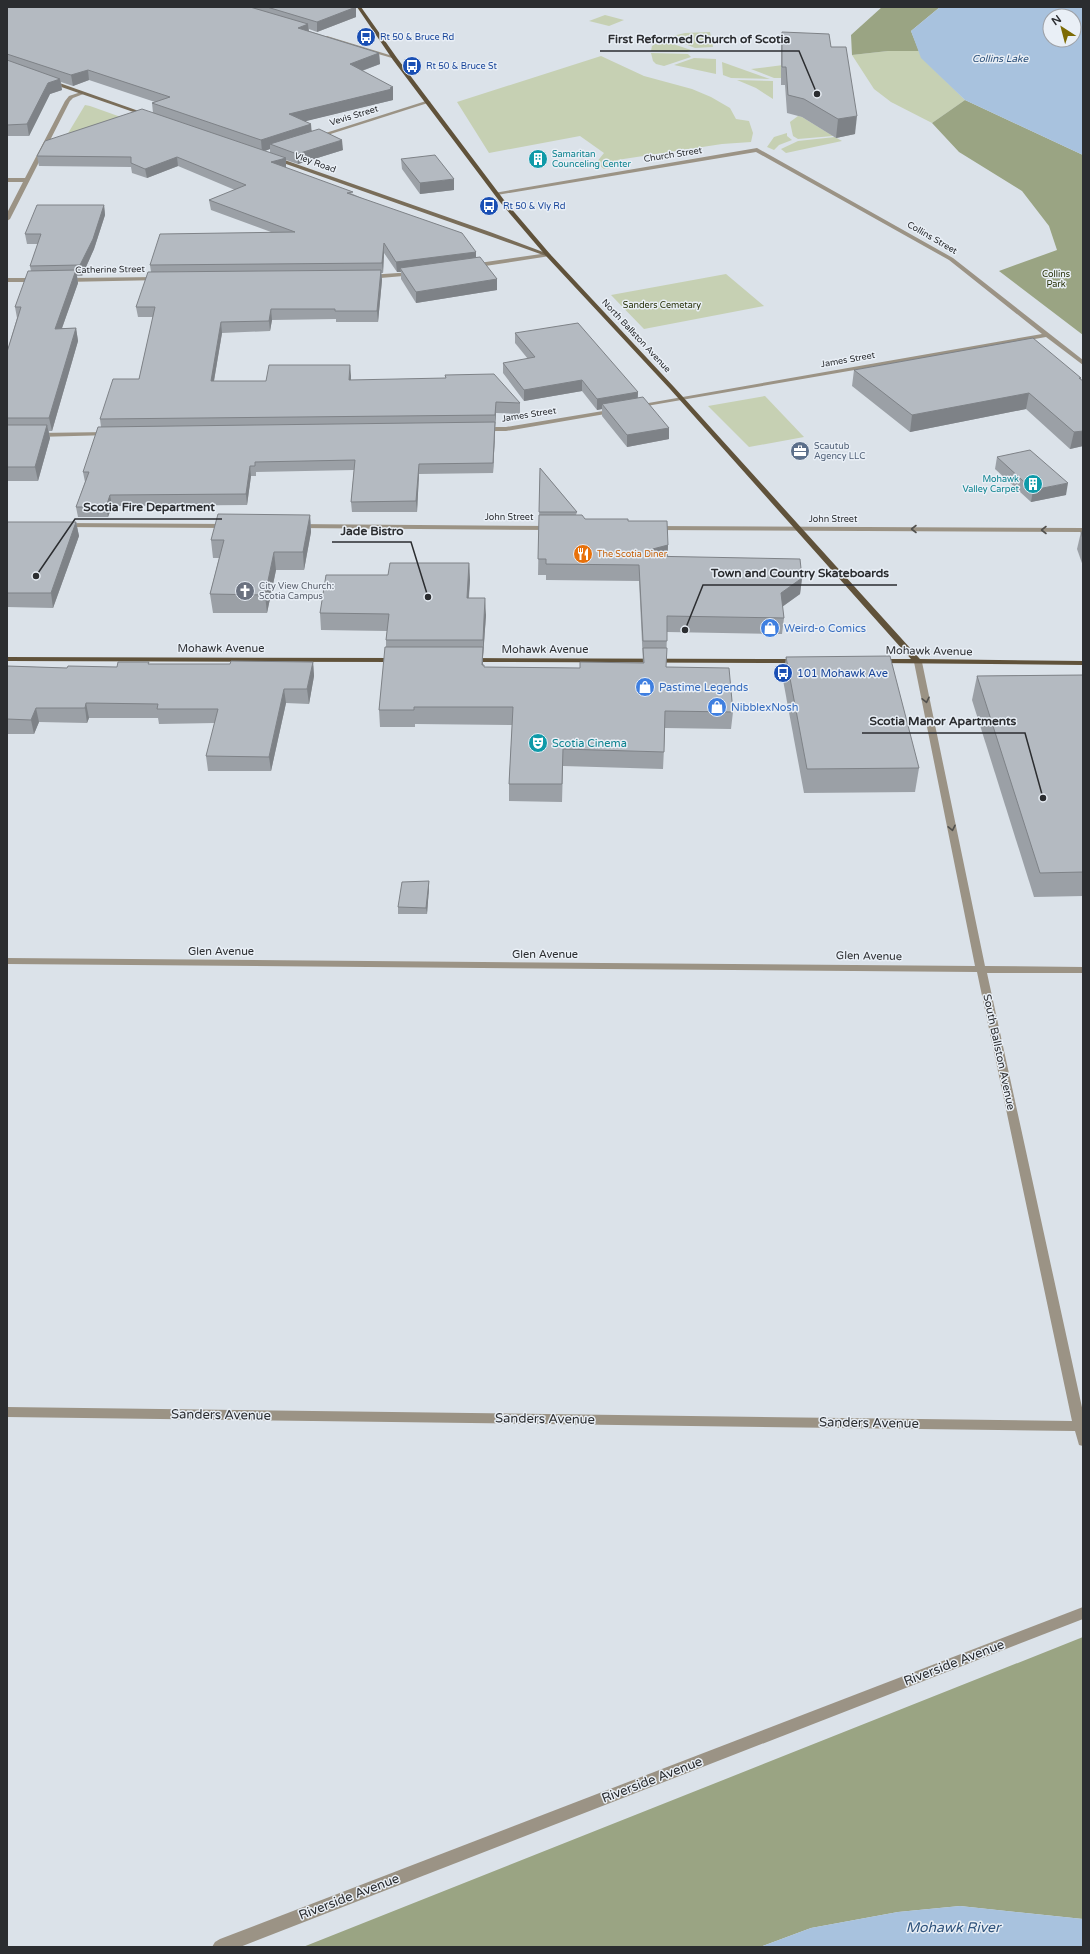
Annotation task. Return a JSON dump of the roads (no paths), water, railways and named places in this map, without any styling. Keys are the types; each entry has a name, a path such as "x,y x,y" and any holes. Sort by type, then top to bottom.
{"main road":[{"name":"North Ballston Avenue","path":"359,7 394,57 497,193 548,255 682,399 918,662"},
{"name":"Mohawk Avenue","path":"7,659 407,660"},
{"name":"Mohawk Avenue","path":"461,660 808,661"},
{"name":"Mohawk Avenue","path":"872,661 1083,663"}],"street":[{"path":"319,35 394,57"},
{"path":"41,78 157,118"},
{"path":"7,219 68,101 71,97 83,93"},
{"name":"Vevis Street","path":"311,139 428,102"},
{"name":"Church Street","path":"497,193 757,150"},
{"name":"Collins Street","path":"757,150 951,259 1083,363"},
{"name":"Vley Road","path":"268,156 548,255"},
{"path":"7,180 28,180"},
{"path":"468,266 548,255"},
{"path":"364,277 422,272"},
{"name":"Catherine Street","path":"55,280 166,279"},
{"path":"7,280 47,280"},
{"name":"James Street","path":"474,430 506,429 1047,334"},
{"path":"31,435 118,434"},
{"path":"52,525 238,526"},
{"name":"John Street","path":"285,526 562,528"},
{"name":"John Street","path":"648,528 1083,530"},
{"name":"South Ballston Avenue","path":"918,662 981,970 1082,1426 1083,1441"},
{"name":"Glen Avenue","path":"7,961 1083,970"},
{"name":"Sanders Avenue","path":"7,1412 1082,1426"},
{"name":"Riverside Avenue","path":"220,1947 1083,1613"}],"water":[{"name":"Collins Lake","path":"940,7 1083,7 1083,155 965,100 921,58 911,31"},
{"name":"Mohawk River","path":"960,1906 1083,1919 1083,1947 760,1947 811,1928 898,1912"}],"place":[{"name":"Rt 50 & Bruce Rd","path":"366,37"},
{"name":"Rt 50 & Bruce St","path":"412,66"},
{"name":"First Reformed Church of Scotia","path":"817,94"},
{"name":"Samaritan Counceling Center","path":"538,159"},
{"name":"Rt 50 & Vly Rd","path":"489,206"},
{"name":"Scautub Agency LLC","path":"800,451"},
{"name":"Mohawk Valley Carpet","path":"1033,484"},
{"name":"The Scotia Diner","path":"583,554"},
{"name":"Scotia Fire Department","path":"36,576"},
{"name":"City View Church: Scotia Campus","path":"245,591"},
{"name":"Jade Bistro","path":"428,597"},
{"name":"Weird-o Comics","path":"770,628"},
{"name":"Town and Country Skateboards","path":"685,630"},
{"name":"101 Mohawk Ave","path":"783,673"},
{"name":"Pastime Legends","path":"645,687"},
{"name":"NibblexNosh","path":"717,707"},
{"name":"Scotia Cinema","path":"538,743"},
{"name":"Scotia Manor Apartments","path":"1043,798"}],"park label":[{"name":"Collins Park","path":"1056,280"},
{"name":"Sanders Cemetary","path":"662,305"}]}
